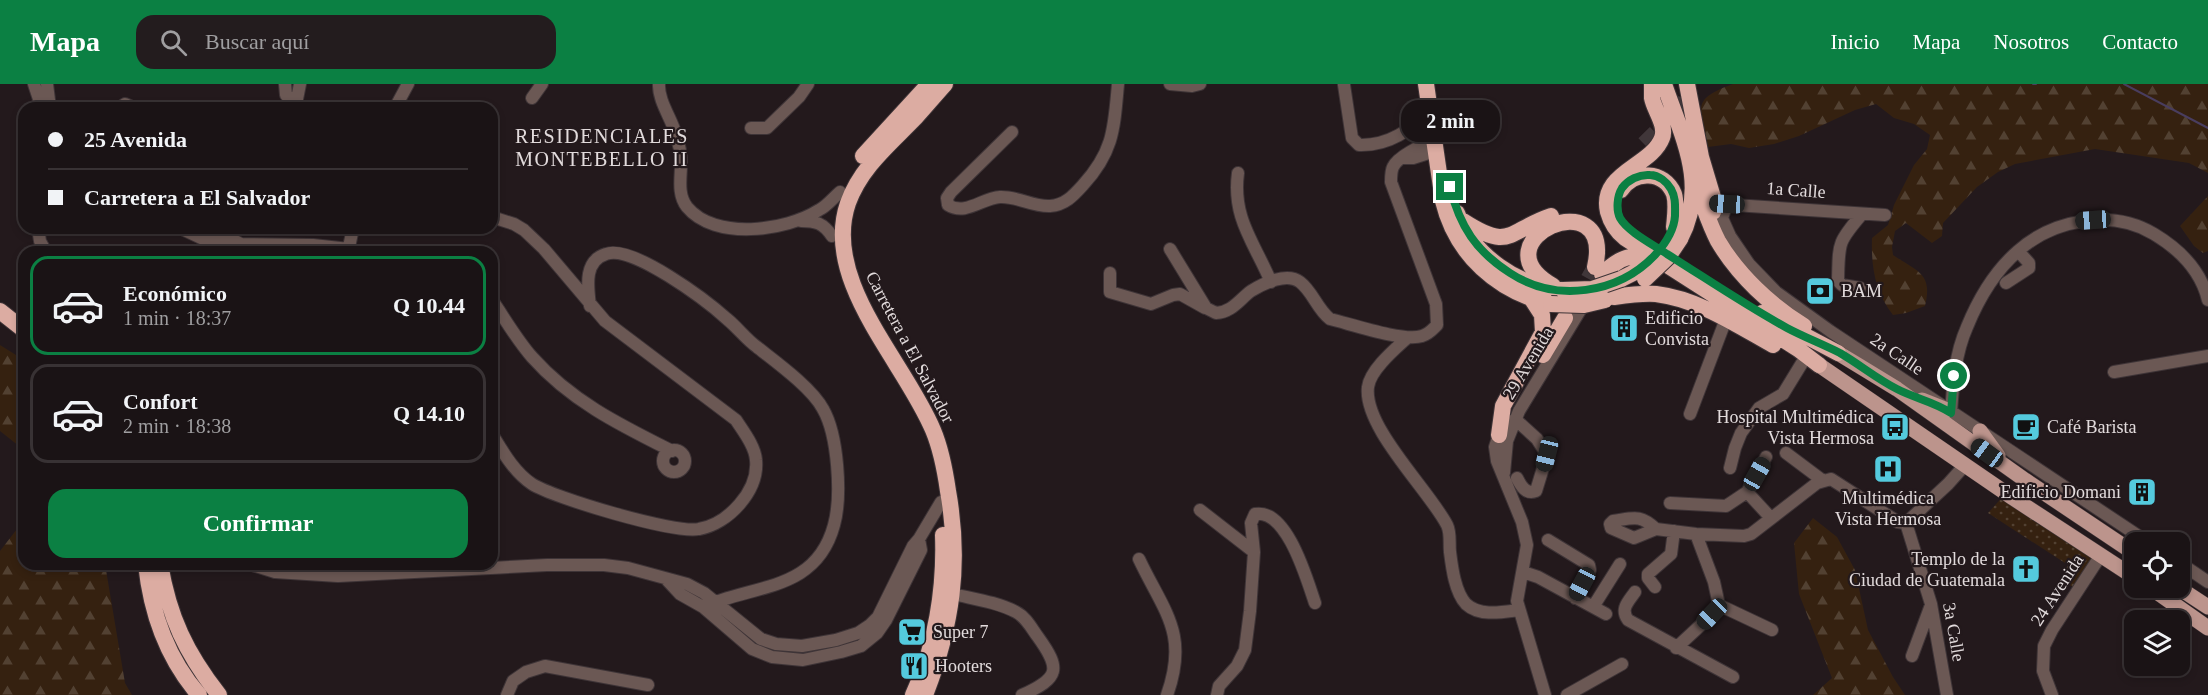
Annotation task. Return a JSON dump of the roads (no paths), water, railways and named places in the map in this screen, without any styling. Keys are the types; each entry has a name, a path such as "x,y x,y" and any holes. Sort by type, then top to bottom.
{"highway":[{"name":"Carretera a El Salvador","path":"913,695 929,652 939,605 944,550 941,502 931,456 923,434 912,408 849,298 840,276 832,236 840,192 856,165 929,84"},
{"name":"Carretera a El Salvador","path":"925,695 944,640 953,594 954,554 945,475 933,431 921,405 855,290 844,244 847,205 864,172 945,84"},
{"path":"1426,84 1448,218 1463,248 1484,270 1509,289 1531,298 1592,289 1641,275"},
{"path":"1437,84 1450,187 1459,219 1475,243 1503,269 1537,287 1584,305 1612,298 1644,294 1658,295 1688,303 1726,319 1802,363 1826,369"},
{"path":"1612,298 1668,257 1681,207 1683,173 1654,84"},
{"path":"1654,84 1652,98 1663,129 1662,137 1656,147 1622,174 1612,186 1607,204 1609,215 1619,233 1826,369"},
{"path":"1664,84 1690,158 1693,180 1690,212 1674,234"},
{"path":"1682,88 1715,204 1711,224 1725,251 1757,288 1796,321 1851,357"},
{"path":"1599,270 1605,261 1599,207 1602,184 1607,175 1644,144"},
{"path":"1674,234 1675,196 1665,181 1651,175 1635,178 1625,184 1619,195 1618,211 1620,218 1632,230 1730,295 1788,328 1851,357"},
{"path":"1693,180 1715,204"},
{"path":"1459,219 1482,233 1499,237 1515,234 1554,215 1579,215 1593,225 1603,241"},
{"path":"1558,295 1540,278 1530,263 1530,245 1545,229 1568,221 1576,222 1588,229 1597,245 1599,270"},
{"path":"1599,270 1637,256 1675,279 1706,290"},
{"path":"1509,427 1503,406 1544,332 1542,315 1531,298"},
{"path":"0,310 18,325"},
{"path":"1509,427 1513,405 1565,318"},
{"path":"0,324 18,338"},
{"path":"944,550 945,587 953,594"},
{"path":"147,570 160,628 178,665 199,695"},
{"path":"160,570 169,606 182,642 219,695"}],"main road":[{"path":"1826,369 1840,366 1851,357"},
{"path":"1849,384 1845,378 1845,372 1851,357"},
{"path":"1851,357 2124,546"},
{"path":"1826,369 2124,570"},
{"path":"1897,389 1949,411"},
{"path":"1980,431 2005,465"},
{"path":"2190,590 2208,602"},
{"path":"2190,595 2208,607"},
{"path":"2165,598 2208,628"}],"street":[{"path":"34,84 39,102"},
{"path":"47,84 49,102"},
{"path":"285,84 286,95 291,99 297,99 300,84"},
{"path":"398,102 408,84"},
{"path":"532,98 543,84"},
{"path":"659,84 659,92 676,133 681,155 680,194 687,206 704,220 737,229 760,229 797,220 819,211 840,192"},
{"path":"751,128 767,128 799,97 808,84"},
{"path":"1012,132 951,192 947,198 948,205 961,209 1002,196 1046,206 1059,205 1070,199 1098,169 1108,152 1118,84"},
{"path":"1170,84 1192,86 1200,84"},
{"path":"1344,85 1352,138 1359,145 1375,144 1413,128 1430,108"},
{"path":"1110,273 1110,292 1152,304 1180,294 1216,313 1230,310 1255,289 1285,278 1299,281 1323,314 1330,319 1407,338 1422,336 1437,325 1437,311 1391,182 1392,169 1410,151 1435,146"},
{"path":"1238,173 1236,195 1239,214 1271,282"},
{"name":"1a Calle","path":"1715,204 1885,215"},
{"name":"2a Calle","path":"1715,204 1723,224 1760,277 1851,357 1949,411 2132,532"},
{"path":"1860,288 1842,285 1838,281 1839,246 1846,231 1862,213"},
{"path":"498,219 514,224 535,240 605,321 639,349 736,420 750,441 756,460 753,482 726,519 699,530 667,528 554,495 531,483 509,461 498,444"},
{"path":"1949,411 1958,353 1966,328 1984,294 2018,251 2041,235 2057,228 2078,221 2109,219 2145,229 2168,243 2186,259 2199,279 2208,300"},
{"path":"797,220 815,221 824,225 832,236"},
{"path":"198,234 234,246"},
{"path":"218,234 238,246"},
{"path":"296,246 319,246"},
{"path":"1170,249 1206,308"},
{"path":"2006,284 2029,268 2029,263 2018,251"},
{"path":"591,307 588,275 597,259 615,252 626,254 650,265 692,290 728,320 748,340 806,388 816,398 828,418 836,449 837,505 834,525 823,551 806,570 782,584 725,597 709,605"},
{"name":"29 Avenida","path":"1509,427 1599,270"},
{"path":"498,309 530,354 551,377 580,401 613,421 672,451"},
{"path":"1690,414 1726,319"},
{"path":"1407,338 1372,376 1368,387 1369,402 1374,417 1397,458 1430,498 1447,526 1457,585 1466,604 1485,613 1519,610"},
{"path":"2114,372 2208,356"},
{"path":"1730,468 1741,433 1759,408 1783,394 1802,363"},
{"path":"1511,478 1526,491 1532,492 1538,487 1547,454 1537,439 1509,427 1495,447 1496,454 1511,478 1526,535 1527,553 1516,596 1545,695"},
{"path":"1786,453 1898,522 1906,523 1965,465"},
{"path":"1670,503 1726,506 1747,492 1766,457"},
{"path":"1656,530 1744,536 1827,480"},
{"path":"1747,492 1770,517"},
{"path":"744,633 752,649 787,660 802,660 861,646 888,607 913,546 941,502"},
{"path":"1200,510 1254,552"},
{"path":"1217,695 1219,686 1237,666 1245,650 1254,552 1251,523 1255,514 1260,513 1267,516 1285,531 1300,559 1315,603"},
{"name":"3a Calle","path":"1906,523 1931,604 1947,695"},
{"path":"1655,587 1648,578 1648,574 1671,554 1674,531"},
{"path":"1696,534 1714,582 1719,605"},
{"path":"1548,540 1589,564 1590,570 1575,598"},
{"name":"24 Avenida","path":"2052,695 2043,671 2044,646 2101,555"},
{"path":"1139,559 1172,623 1176,645 1174,676 1167,695"},
{"path":"1593,608 1620,564"},
{"path":"498,566 604,565 628,568 687,584 744,633 776,644 802,646 836,640 874,629"},
{"path":"270,570 292,574 361,575 407,570"},
{"path":"2190,570 2208,582"},
{"path":"1523,572 1538,577 1606,614"},
{"path":"1635,592 1624,608 1626,618 1676,648 1733,677"},
{"path":"953,594 993,603 1020,614 1052,656 1053,672 1046,683 1022,695"},
{"path":"1912,656 1931,604"},
{"path":"1719,605 1772,630"},
{"path":"1676,648 1719,605"},
{"path":"836,640 841,652"},
{"path":"1567,695 1622,664"},
{"path":"507,695 513,681 526,672 545,666 648,685"}],"waterway":[{"path":"2124,84 2208,128"}],"tunnel":[{"path":"1644,144 1676,113 1681,97"},
{"path":"1577,300 1595,267"}],"place":[{"name":"BAM","path":"1820,291"},
{"name":"Edificio Convista","path":"1624,328"},
{"name":"Hospital Multimédica Vista Hermosa","path":"1895,427"},
{"name":"Café Barista","path":"2026,427"},
{"name":"Multimédica Vista Hermosa","path":"1888,469"},
{"name":"Edificio Domani","path":"2142,492"},
{"name":"Templo de la Ciudad de Guatemala","path":"2026,569"},
{"name":"Super 7","path":"912,632"},
{"name":"Hooters","path":"914,666"}],"district":[{"name":"RESIDENCIALES MONTEBELLO II","path":"602,148"}]}
